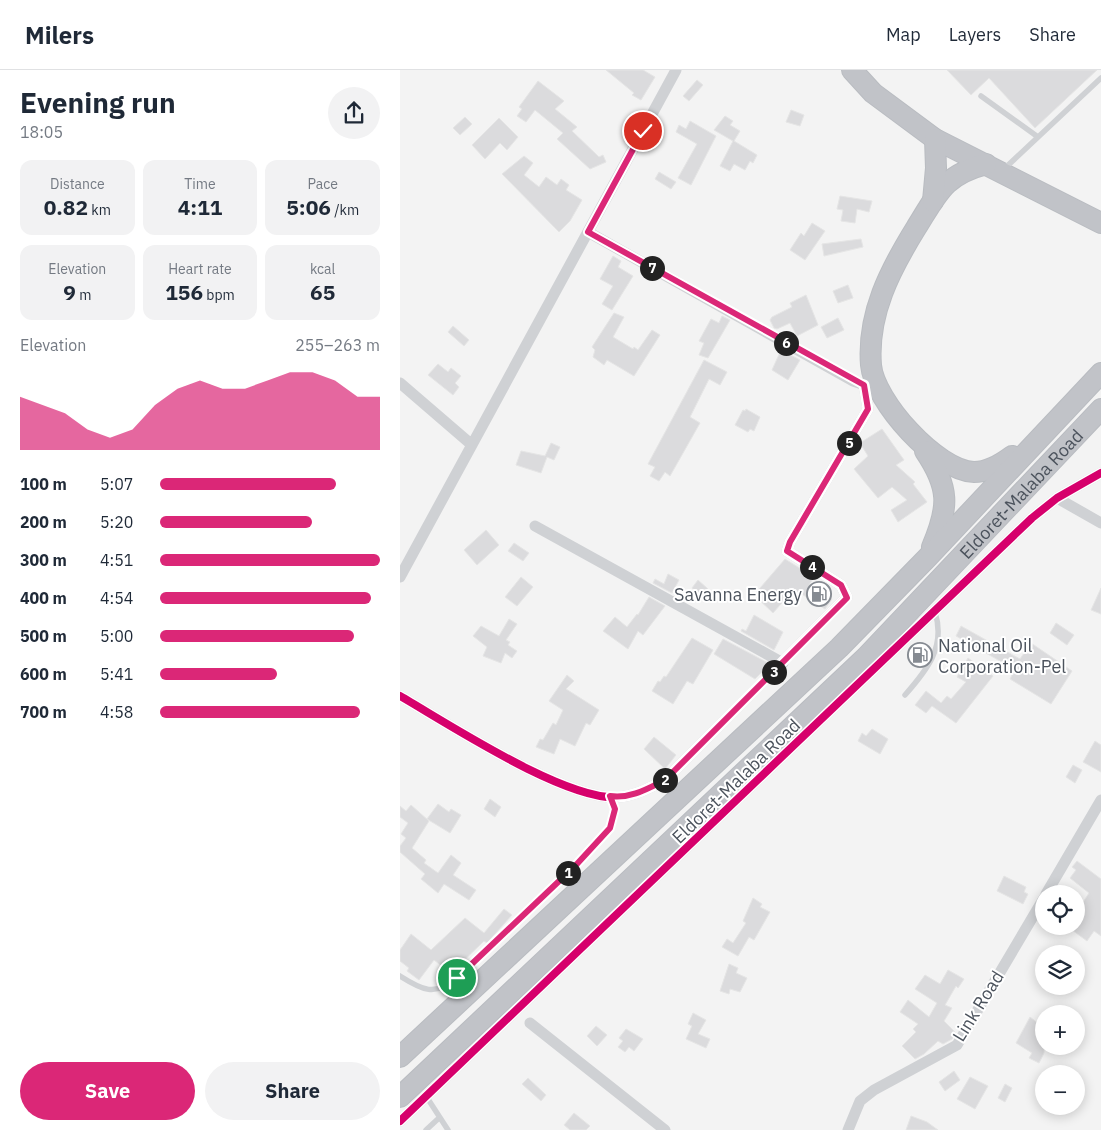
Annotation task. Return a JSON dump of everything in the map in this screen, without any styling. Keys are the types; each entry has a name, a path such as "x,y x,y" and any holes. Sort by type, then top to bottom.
{"highway":[{"path":"852,70 873,93 935,139 1101,223"},
{"path":"932,203 937,154 935,139"},
{"path":"993,168 958,174 947,182 894,266 875,311 871,355 871,387 893,414 916,437 956,467 974,472 992,469 1046,431"},
{"name":"Eldoret-Malaba Road","path":"400,1057 832,655 927,558 1101,373"},
{"name":"Eldoret-Malaba Road","path":"400,1097 866,657 1101,409"},
{"path":"916,437 935,467 945,489 944,512 927,558"},
{"path":"866,657 896,649"}],"street":[{"path":"400,577 676,70"},
{"path":"400,696 491,748 554,780 610,796 618,797 639,793 665,780 847,598 841,585 787,551 790,542 868,409 871,387 588,232"},
{"path":"400,383 472,445"},
{"name":"Eldoret-Malaba Road","path":"400,1121 1032,518 1057,498 1101,473"},
{"path":"1057,498 1101,523"},
{"path":"536,526 783,663"},
{"path":"1051,885 1101,800"},
{"name":"Link Road","path":"848,1130 860,1101 874,1090 957,1045 1035,913"},
{"path":"530,1023 665,1130"}],"lane":[{"path":"993,168 1038,137 1101,78"},
{"path":"981,96 1038,137"},
{"path":"905,695 930,664 940,627 935,612"},
{"path":"400,976 426,990 446,987 457,978 576,865 610,828 615,809 610,796"},
{"path":"426,1096 448,1130"},
{"path":"426,1130 439,1118"}],"building":[{"path":"606,70 643,70 655,77 641,100 632,95 634,93"},
{"path":"947,70 1097,70 1035,128 989,78 971,95"},
{"path":"697,80 703,85 689,101 683,96"},
{"path":"538,81 564,101 555,109 577,127 572,131 599,157 603,155 606,162 590,169 557,139 563,133 535,110 526,122 517,116 522,109 519,107"},
{"path":"791,110 804,115 800,126 786,122"},
{"path":"725,116 733,121 730,125 740,131 734,141 757,155 753,163 750,161 745,170 734,164 730,171 720,166 733,141 714,130"},
{"path":"465,117 472,124 460,135 453,128"},
{"path":"499,118 518,137 507,150 500,143 485,159 472,145"},
{"path":"690,121 716,136 691,185 678,178 697,144 676,132 679,125 686,129"},
{"path":"524,156 533,163 524,175 539,187 546,177 557,185 561,179 569,185 566,190 582,200 570,221 559,232 502,174"},
{"path":"659,172 676,182 671,189 655,179"},
{"path":"840,196 872,201 869,212 857,209 855,223 841,221 843,210 837,209"},
{"path":"812,223 825,231 805,260 790,250 801,233 804,236"},
{"path":"861,239 863,247 824,256 822,244"},
{"path":"613,256 621,261 618,267 633,276 612,310 602,304 613,286 600,279"},
{"path":"848,285 853,298 838,303 833,291"},
{"path":"806,295 818,325 797,336 790,323 777,329 774,328 770,320 772,317 792,307 790,303"},
{"path":"614,313 624,317 613,337 633,349 634,347 638,350 652,330 660,335 634,376 607,360 604,365 593,357 595,350 592,347"},
{"path":"722,316 730,320 708,358 699,355 704,343 699,341 711,319 719,323"},
{"path":"838,318 844,330 827,338 821,327"},
{"path":"453,326 469,340 464,346 448,332"},
{"path":"781,350 800,360 788,380 772,370"},
{"path":"704,360 727,372 720,385 709,379 690,417 700,423 670,476 665,472 659,481 650,476 655,467 648,464"},
{"path":"438,364 448,372 451,368 461,376 455,383 459,387 453,395 428,375"},
{"path":"746,409 760,417 754,431 750,429 748,432 735,425 743,410 745,411"},
{"path":"882,429 904,460 896,465 915,482 913,484 927,502 898,522 891,510 907,500 892,487 878,498 854,469 868,456 860,443"},
{"path":"551,443 560,447 554,460 547,457 541,473 516,465 521,451 545,456"},
{"path":"486,530 499,545 477,565 464,550"},
{"path":"514,543 529,553 523,561 508,551"},
{"path":"785,559 814,577 809,585 832,599 825,609 794,589 773,613 754,595"},
{"path":"668,574 679,580 672,593 653,583 655,579 664,584"},
{"path":"521,577 533,587 517,606 505,597"},
{"path":"698,580 708,589 702,596 692,588"},
{"path":"1101,588 1101,614 1091,610"},
{"path":"649,597 665,606 643,635 638,631 628,649 603,631 615,617 627,627 638,615"},
{"path":"754,615 783,632 774,650 741,631 742,629 746,631"},
{"path":"509,619 517,624 506,640 510,642 508,645 517,651 512,658 505,653 501,663 483,656 487,647 473,636 481,626 499,636"},
{"path":"1056,623 1074,635 1067,645 1050,633"},
{"path":"961,626 1020,659 1031,643 1072,671 1051,704 1010,679 1012,675 1004,671 1007,665 956,636"},
{"path":"692,638 713,650 693,684 687,681 673,704 652,691 658,681 660,682 664,676 666,677"},
{"path":"723,639 770,664 755,679 714,654"},
{"path":"968,658 993,676 956,723 932,706 926,713 915,705 926,691 941,703 947,696 951,699 966,682 957,677"},
{"path":"567,675 574,681 566,689 599,710 590,725 586,723 575,746 560,739 554,754 536,747 540,739 543,740 553,723 556,725 563,710 549,701"},
{"path":"872,729 888,739 880,754 858,741 862,733 866,736"},
{"path":"654,737 676,755 665,769 644,749"},
{"path":"1095,741 1101,745 1101,772 1083,762"},
{"path":"1073,765 1082,770 1075,783 1066,777"},
{"path":"490,799 501,807 495,817 484,809"},
{"path":"438,804 449,812 451,809 461,815 450,833 427,819"},
{"path":"411,805 429,821 412,848 426,860 424,863 438,873 451,855 461,863 453,875 476,890 469,900 444,884 438,893 421,879 425,874 400,852 400,846 406,838 401,834 408,823 400,817 400,806 406,811"},
{"path":"1077,861 1101,879 1101,936 1094,931 1087,941 1079,935 1085,935 1085,899 1089,893 1085,890 1085,885 1079,885 1070,878 1076,870 1072,867"},
{"path":"1004,876 1026,887 1024,892 1028,894 1023,904 997,891"},
{"path":"753,898 762,904 760,907 770,912 754,940 749,937 738,956 722,947 727,939 733,943 746,923 743,921"},
{"path":"504,909 512,915 487,943 484,941 451,973 434,960 419,980 407,971 409,968 400,961 400,950 411,934 431,950 465,918 484,933"},
{"path":"729,964 738,968 736,973 747,978 740,992 730,989 729,994 720,991"},
{"path":"948,970 964,979 958,988 956,986 945,1005 952,1008 944,1021 956,1033 952,1039 943,1044 938,1041 924,1054 915,1059 902,1046 916,1032 913,1029 918,1024 900,1012 908,1000 929,1017 937,1003 915,989 925,975 940,984"},
{"path":"693,1013 706,1020 698,1034 710,1039 706,1048 686,1039 692,1026 688,1024"},
{"path":"1030,1017 1035,1021 1035,1055 1043,1055 1039,1063 1029,1058 1032,1053 1016,1043"},
{"path":"596,1026 607,1035 597,1046 587,1036"},
{"path":"626,1029 643,1039 634,1051 629,1047 625,1052 618,1047 623,1041 619,1038"},
{"path":"954,1071 960,1080 945,1091 939,1082"},
{"path":"970,1077 988,1086 975,1109 957,1099"},
{"path":"528,1078 546,1095 541,1101 522,1084"},
{"path":"1005,1084 1012,1088 1005,1102 998,1098"},
{"path":"574,1113 590,1126 586,1130 570,1130 564,1125"},
{"path":"911,1116 927,1122 938,1130 906,1130"}],"cycle path":[{"path":"400,696 508,759 569,787 597,795 619,797 637,793 665,780 847,597 841,585 787,551 790,542 868,409 864,385"},
{"path":"400,1121 1032,518 1057,498 1101,473"}],"place":[{"name":"Savanna Energy","path":"819,594"},
{"name":"National Oil Corporation-Pel","path":"920,655"}],"route":[{"path":"457,978 576,865 610,828 615,809 610,796 618,797 639,793 665,780 847,598 846,592 841,585 787,551 790,542 863,420 868,409 864,385 853,381 588,232 643,131"}]}
